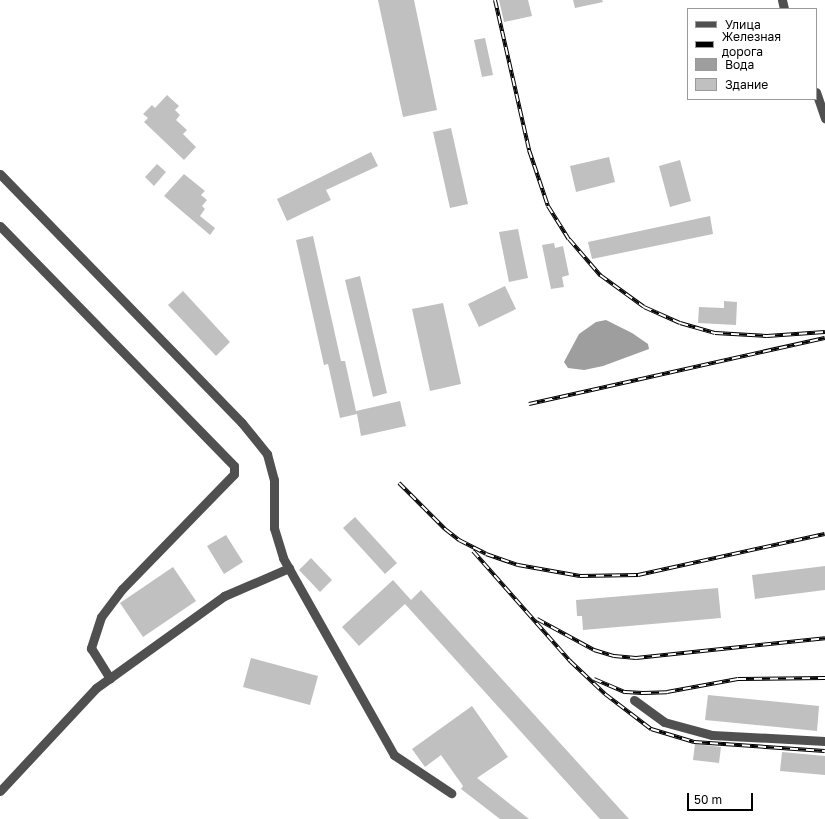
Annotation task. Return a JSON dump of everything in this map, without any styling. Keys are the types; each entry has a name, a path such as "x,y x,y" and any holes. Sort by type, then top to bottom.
{"street":[{"path":"817,95 825,118"},
{"path":"1,176 237,417 267,454 274,480 274,528 289,568 394,755 451,793"},
{"path":"0,226 234,466 234,474 122,589 101,617 91,648 110,678"},
{"path":"0,791 96,688 224,596 289,568"},
{"path":"634,700 664,722 712,736 825,741"}],"water":[{"path":"606,320 632,333 648,344 649,349 603,366 584,370 568,368 564,362 579,334 596,322"}],"building":[{"path":"378,0 414,0 437,110 403,117"},
{"path":"499,0 528,0 532,16 504,22"},
{"path":"573,0 602,0 603,2 575,8"},
{"path":"485,38 493,75 482,77 474,40"},
{"path":"167,95 179,106 175,110 180,115 176,120 187,130 183,134 196,147 184,160 144,122 148,118 143,114 152,105 155,108"},
{"path":"451,128 468,204 450,208 433,132"},
{"path":"371,152 378,166 326,190 331,200 287,221 277,199"},
{"path":"609,157 615,182 576,192 570,166"},
{"path":"680,160 691,201 670,207 659,166"},
{"path":"157,164 166,172 154,186 145,177"},
{"path":"184,174 205,191 201,195 207,200 202,206 205,209 200,216 215,228 210,235 164,196"},
{"path":"710,216 713,234 592,259 588,242"},
{"path":"518,229 528,278 509,282 499,232"},
{"path":"313,236 341,361 345,361 356,411 400,401 406,426 361,436 357,414 340,418 328,364 324,365 296,240"},
{"path":"554,243 555,248 563,246 569,275 562,277 564,287 551,289 542,245"},
{"path":"360,276 387,393 373,397 345,280"},
{"path":"505,286 516,309 479,327 468,304"},
{"path":"183,291 230,342 216,356 168,305"},
{"path":"724,301 737,302 736,325 698,323 699,307 724,308"},
{"path":"443,303 461,384 430,391 412,309"},
{"path":"355,517 397,563 385,574 343,528"},
{"path":"226,535 243,562 224,574 207,546"},
{"path":"311,558 332,580 320,592 299,570"},
{"path":"825,566 825,590 755,599 752,575"},
{"path":"173,567 196,601 143,637 120,603"},
{"path":"393,580 411,600 421,590 629,819 600,819 405,604 359,646 342,627"},
{"path":"718,588 721,618 583,630 582,616 577,616 576,600"},
{"path":"251,658 318,676 310,705 243,687"},
{"path":"708,695 819,706 817,731 705,720"},
{"path":"472,706 508,757 477,778 529,819 500,819 461,789 463,786 441,755 425,767 412,749"},
{"path":"695,744 721,747 719,763 693,760"},
{"path":"782,752 825,756 825,775 780,771"}],"railway":[{"path":"495,0 529,150 548,206 569,239 600,275 644,307 680,323 715,333 767,336 825,332"},
{"path":"529,404 825,338"},
{"path":"399,483 445,529 459,540 486,554 518,565 580,576 638,575 825,534"},
{"path":"473,551 570,661 605,694 651,729 694,742 825,751"},
{"path":"537,619 594,650 614,656 636,658 825,638"},
{"path":"594,679 625,692 643,693 667,692 738,679 825,678"}]}
